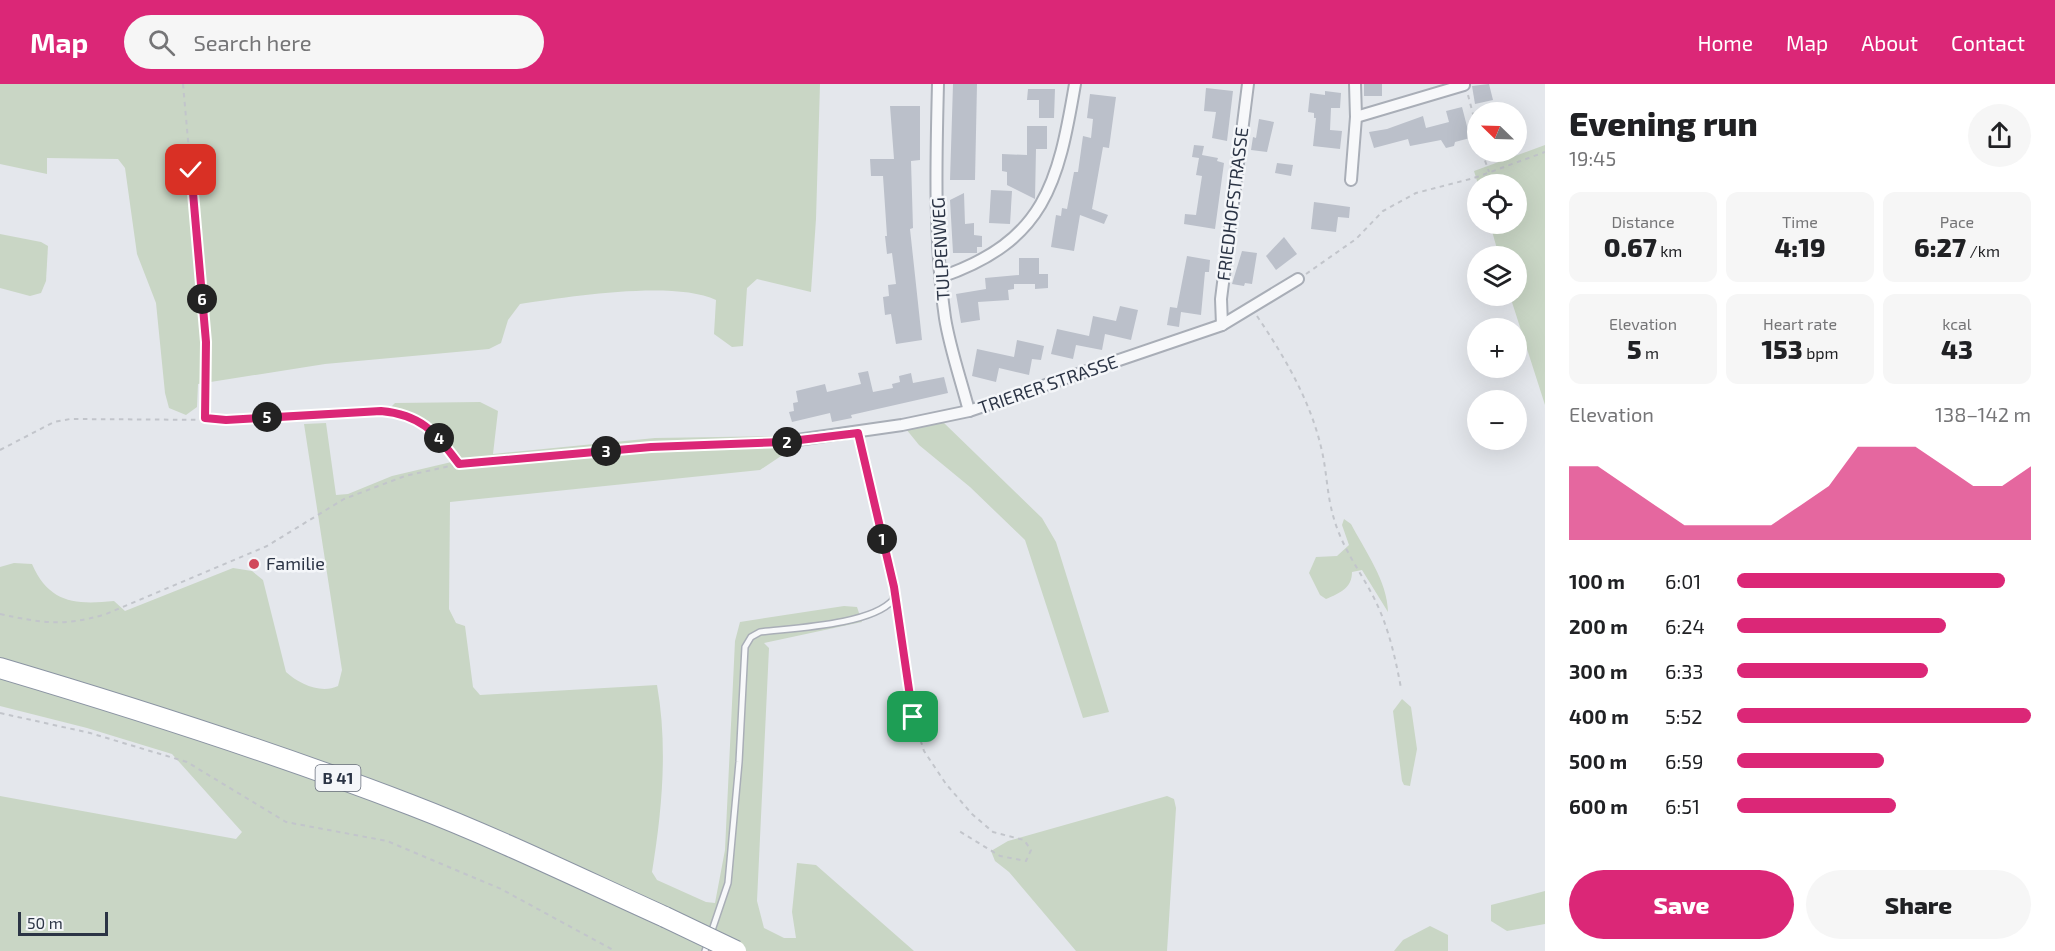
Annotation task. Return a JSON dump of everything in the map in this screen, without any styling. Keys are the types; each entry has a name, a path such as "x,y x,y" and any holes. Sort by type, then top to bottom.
{"highway":[{"name":"B 41","path":"0,668 266,751 412,805 665,917 736,951"}],"street":[{"name":"TULPENWEG","path":"938,84 940,277 946,320 969,411"},
{"path":"940,277 984,259 1008,242 1029,224 1044,203 1061,160 1075,84"},
{"name":"FRIEDHOFSTRASSE","path":"1222,325 1221,299 1248,84"},
{"path":"1351,180 1356,117 1355,84"},
{"path":"1356,117 1464,85"},
{"name":"TRIERER STRASSE","path":"783,442 858,433 969,411 1222,325 1252,309 1298,279"}],"lane":[{"path":"705,951 729,874 745,647 751,637 760,632 866,616 888,606 893,600 894,587 858,433"}],"path":[{"path":"183,84 206,342 205,418"},
{"path":"1464,85 1469,102"},
{"path":"1298,279 1356,239 1383,211 1416,193 1489,172 1545,152"},
{"path":"1486,162 1489,172"},
{"path":"1252,309 1282,354 1304,397 1322,447 1328,503 1356,570 1373,596 1392,643 1401,688"},
{"path":"0,450 54,422 70,419 205,418 226,420 381,411 401,413 428,426 459,464"},
{"path":"0,614 55,624 80,622 106,614 267,546 336,504 377,485 459,464 651,447 783,442"},
{"path":"893,600 898,615 913,717 924,751 946,784 972,814 993,832 1024,840 1031,849 1026,861 1000,856 959,831"},
{"path":"0,713 90,733 187,762 286,822 387,841 501,889 615,951"}],"green space":[{"path":"0,84 820,84 816,219 811,292 757,279 747,288 743,346 732,347 714,334 716,300 697,294 674,291 620,292 520,304 508,320 501,343 489,349 325,364 198,384 197,407 186,415 169,408 165,393 156,303 137,254 125,168 118,159 47,158 47,174 0,164"},
{"path":"1545,145 1545,405 1527,349 1527,318 1517,318 1513,306 1527,306 1527,246 1496,246 1493,234 1527,234 1527,174 1475,174 1474,171 1499,162 1527,162 1527,152"},
{"path":"0,234 41,242 48,246 46,281 41,293 30,296 0,288"},
{"path":"480,402 498,411 493,454 655,438 784,436 784,454 760,470 450,502 449,609 456,623 465,626 473,687 480,695 657,685 663,755 659,826 652,872 657,880 706,902 715,903 725,850 735,641 740,622 844,606 857,607 862,622 764,643 769,648 757,901 764,928 784,938 796,938 792,912 797,863 816,865 914,951 0,951 0,796 236,839 242,832 172,754 87,728 0,706 0,567 14,563 32,564 46,587 55,594 75,601 114,601 125,611 233,568 252,571 263,580 286,672 310,686 325,689 338,686 342,670 304,424 326,423 336,495 348,494 392,476 460,460 439,433 423,419 391,407 395,403"},
{"path":"943,422 1042,518 1056,542 1109,712 1083,718 1025,540 970,487 919,445 906,429"},
{"path":"1344,519 1351,524 1380,578 1388,612 1362,570 1352,572 1347,586 1326,599 1320,595 1309,573 1316,557 1337,556 1349,545 1342,525"},
{"path":"1402,699 1411,707 1417,749 1410,786 1404,785 1402,781 1393,711"},
{"path":"1167,796 1174,799 1176,808 1167,951 1076,951 1009,872 995,861 991,851 1008,841"},
{"path":"1545,891 1545,924 1507,931 1491,921 1491,905"},
{"path":"1430,926 1448,935 1448,951 1394,951 1403,940"}],"building":[{"path":"953,84 977,84 975,180 950,180"},
{"path":"1364,84 1382,84 1382,96 1364,96"},
{"path":"1489,84 1493,100 1475,102 1472,86"},
{"path":"1206,88 1233,91 1227,141 1212,138 1216,112 1204,111"},
{"path":"1028,89 1055,89 1054,118 1039,118 1039,100 1027,100"},
{"path":"1325,91 1341,93 1340,108 1331,108 1330,130 1342,131 1340,149 1313,146 1316,118 1314,118 1314,113 1308,112 1310,93 1325,95"},
{"path":"1090,94 1116,97 1109,148 1103,147 1092,209 1108,215 1104,224 1080,215 1074,251 1051,247 1056,215 1061,216 1062,208 1067,209 1074,172 1078,172 1083,136 1091,138 1093,119 1087,118"},
{"path":"890,106 920,106 920,160 911,161 913,228 910,229 922,340 896,344 891,314 885,315 883,297 889,296 888,285 896,284 892,253 887,254 883,176 871,176 870,159 894,159"},
{"path":"1462,107 1467,126 1467,139 1455,142 1454,146 1446,148 1441,140 1410,146 1408,139 1374,148 1369,132 1387,129 1423,116 1426,128 1449,122 1446,111"},
{"path":"1259,119 1274,122 1267,152 1251,150 1253,137 1256,138"},
{"path":"1027,126 1047,126 1047,149 1036,149 1035,199 1007,185 1007,172 1002,171 1002,154 1027,155"},
{"path":"1194,145 1204,146 1202,155 1218,158 1217,161 1224,163 1215,229 1184,224 1185,214 1196,215 1202,176 1196,175 1199,158 1192,157"},
{"path":"1277,163 1293,165 1291,176 1275,173"},
{"path":"991,190 1012,191 1010,224 989,223"},
{"path":"964,193 965,224 974,223 974,235 982,236 982,247 977,247 977,253 953,253 950,200"},
{"path":"1314,202 1350,207 1349,218 1338,217 1336,232 1311,229"},
{"path":"1284,237 1297,254 1276,270 1266,256"},
{"path":"1242,251 1257,253 1252,284 1245,283 1244,286 1232,284"},
{"path":"1187,256 1210,260 1209,272 1205,272 1201,315 1181,312 1179,327 1167,325 1170,307 1177,308"},
{"path":"1019,258 1039,258 1039,274 1048,274 1048,288 1035,289 1035,284 1014,284 1014,289 1008,290 1009,300 978,302 980,320 961,323 956,294 986,289 985,278 1019,275"},
{"path":"1120,306 1138,310 1131,340 1105,334 1102,350 1076,345 1073,359 1051,354 1057,329 1089,336 1093,316 1116,321"},
{"path":"1017,340 1044,346 1041,360 1032,359 1029,375 999,368 996,382 972,376 977,349 1014,357"},
{"path":"868,371 873,392 893,388 892,384 900,382 899,376 911,373 913,383 944,377 948,393 851,415 852,418 832,422 830,413 792,422 789,412 794,411 793,403 798,402 796,391 825,384 827,392 861,384 858,373"}],"place":[{"name":"Familie","path":"254,564"}],"route":[{"path":"191,170 206,342 205,418 226,420 381,411 401,413 428,426 459,464 651,447 783,442 858,433 894,587 893,600 898,615 913,717"}]}
